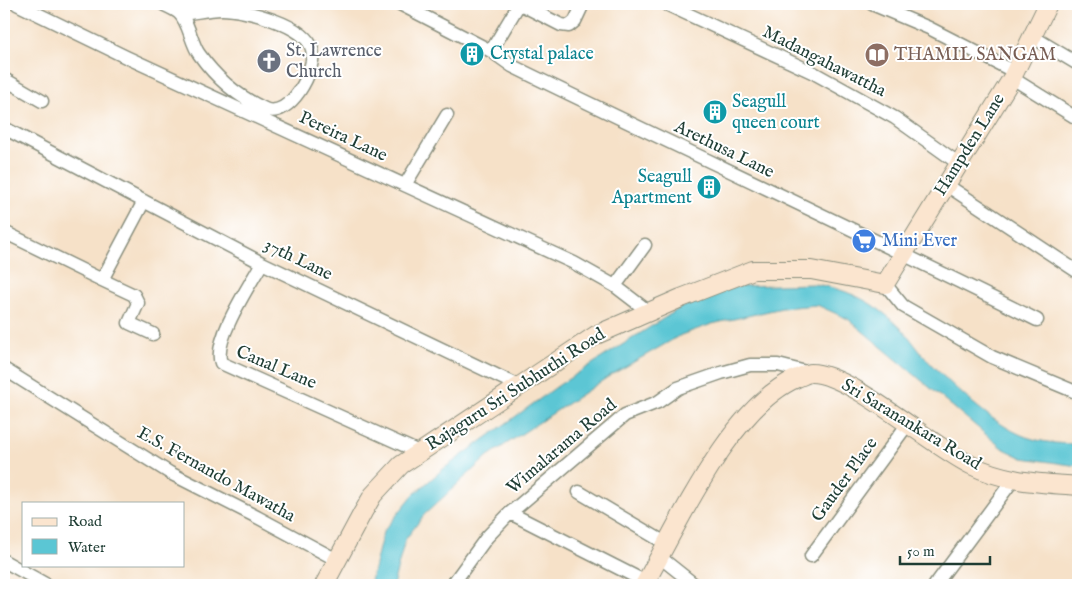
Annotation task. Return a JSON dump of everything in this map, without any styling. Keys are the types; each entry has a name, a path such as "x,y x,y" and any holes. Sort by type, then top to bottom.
{"street":[{"name":"Pereira Lane","path":"17,4 126,57 574,263 615,286 649,312"},
{"path":"162,4 181,14 223,9 260,16 283,24 308,40 312,50 310,74 297,96 278,109 268,110 241,97 222,82 198,53 181,14"},
{"name":"Arethusa Lane","path":"400,4 491,51 512,66 903,253 1037,320"},
{"path":"491,51 518,6 522,4 561,25 569,26 575,21 583,4"},
{"name":"Madangahawattha","path":"666,4 820,77 895,118 958,163"},
{"path":"872,4 929,28 1014,75 1078,119"},
{"name":"Hampden Lane","path":"885,284 1014,75 1048,4"},
{"path":"1033,37 1078,64"},
{"path":"4,79 42,101"},
{"path":"405,185 448,115"},
{"name":"37th Lane","path":"4,128 262,263 519,386"},
{"path":"945,184 1078,272"},
{"path":"102,280 144,201"},
{"path":"4,232 134,295 138,303 130,323 153,334"},
{"path":"615,286 645,245"},
{"name":"Canal Lane","path":"262,263 223,337 218,356 221,363 419,452"},
{"name":"Rajaguru Sri Subhuthi Road","path":"324,585 373,495 401,466 419,452 596,335 753,270 811,270 885,284"},
{"path":"885,284 903,306 992,357 1078,393"},
{"name":"Wimalarama Road","path":"452,585 487,537 510,513 625,415 658,402 678,388 750,365 778,365 810,373"},
{"name":"E.S. Fernando Mawatha","path":"4,369 163,469 337,560"},
{"path":"510,513 645,584 718,452 747,416 780,385 810,373"},
{"name":"Sri Saranankara Road","path":"810,373 832,378 860,392 971,466 1013,480 1078,486"},
{"name":"Gauder Place","path":"811,556 907,425"},
{"path":"935,585 1013,480"},
{"path":"580,492 664,551 695,585"},
{"path":"4,560 47,585"}],"water":[{"path":"814,284 851,294 883,312 903,330 928,361 953,386 979,408 1020,435 1055,443 1078,444 1078,466 1023,458 1002,448 848,319 817,305 782,308 712,324 681,335 611,375 488,456 424,515 405,540 393,585 370,585 383,532 413,495 443,469 559,385 680,308 720,291 742,286"}],"place":[{"name":"Crystal palace","path":"472,54"},
{"name":"THAMIL SANGAM","path":"877,55"},
{"name":"St. Lawrence Church","path":"269,61"},
{"name":"Seagull queen court","path":"715,112"},
{"name":"Seagull Apartment","path":"709,187"},
{"name":"Mini Ever","path":"864,241"}]}
